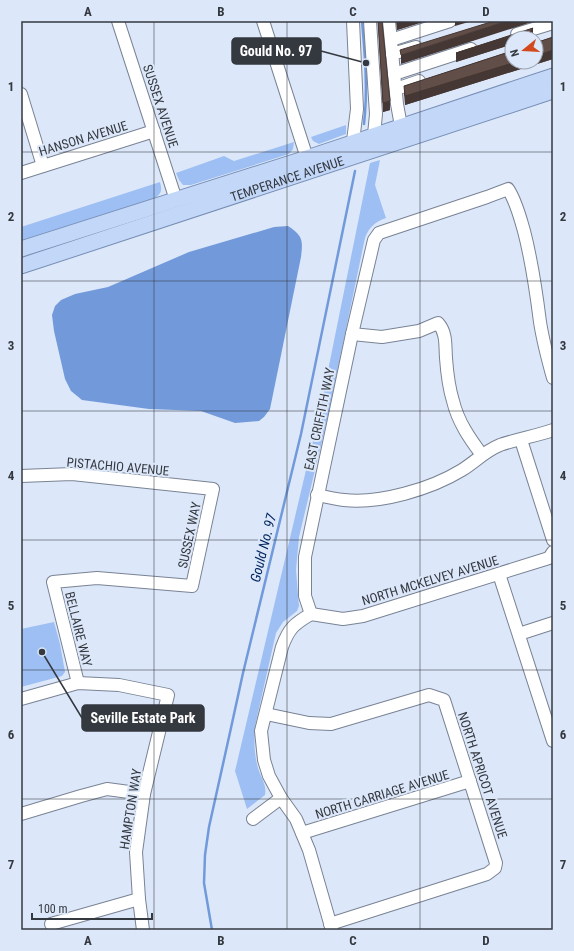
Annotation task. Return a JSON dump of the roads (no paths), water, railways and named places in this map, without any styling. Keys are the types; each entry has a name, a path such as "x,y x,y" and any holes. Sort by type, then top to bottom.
{"main road":[{"name":"TEMPERANCE AVENUE","path":"21,249 307,158 553,76"},
{"name":"TEMPERANCE AVENUE","path":"21,266 553,91"},
{"path":"233,196 243,187 299,169 307,158"}],"street":[{"name":"SUSSEX AVENUE","path":"118,21 176,200"},
{"path":"263,21 307,158"},
{"path":"353,21 357,109 354,142"},
{"path":"370,21 376,114 374,135"},
{"path":"390,21 394,74 401,126"},
{"path":"391,40 450,21"},
{"path":"532,30 553,23"},
{"path":"392,54 430,42"},
{"path":"394,74 485,45"},
{"path":"396,89 432,77"},
{"path":"21,94 43,166"},
{"name":"HANSON AVENUE","path":"21,173 154,131"},
{"name":"EAST CRIFFITH WAY","path":"311,614 305,596 305,557 352,334 374,240 379,233 508,189 513,196 519,214 530,256 547,358 553,378"},
{"path":"352,334 382,337 419,331 438,323 445,338 446,358 453,401 469,438 482,455"},
{"path":"317,495 345,500 395,497 420,490 461,471 482,455 500,445 553,430"},
{"path":"521,440 553,540"},
{"name":"PISTACHIO AVENUE","path":"21,476 72,474 213,489"},
{"name":"SUSSEX WAY","path":"53,582 97,578 192,586 213,489"},
{"name":"NORTH MCKELVEY AVENUE","path":"311,614 343,619 363,616 549,558 553,552"},
{"path":"499,574 553,741"},
{"name":"BELLAIRE WAY","path":"53,582 78,683"},
{"path":"311,614 295,623 286,634 261,731 264,760 269,776 281,798 296,820 309,850 331,927"},
{"path":"518,634 553,623"},
{"path":"21,699 78,683"},
{"name":"HAMPTON WAY","path":"78,683 119,685 168,695 144,794 136,852 139,899 144,930"},
{"name":"NORTH APRICOT AVENUE","path":"266,714 309,723 330,724 429,695 444,700 496,863 495,868 487,874 331,927"},
{"name":"NORTH CARRIAGE AVENUE","path":"302,833 470,782"},
{"path":"21,814 107,789 144,794"},
{"path":"253,819 281,798"},
{"path":"50,924 139,899"}],"waterway":[{"name":"Gould No. 97","path":"362,21 366,85 364,124"},
{"name":"Gould No. 97","path":"212,930 204,883 205,855 209,827 243,673 301,434 355,171"}],"place":[{"name":"Gould No. 97","path":"366,63"},
{"name":"Seville Estate Park","path":"42,652"}]}
